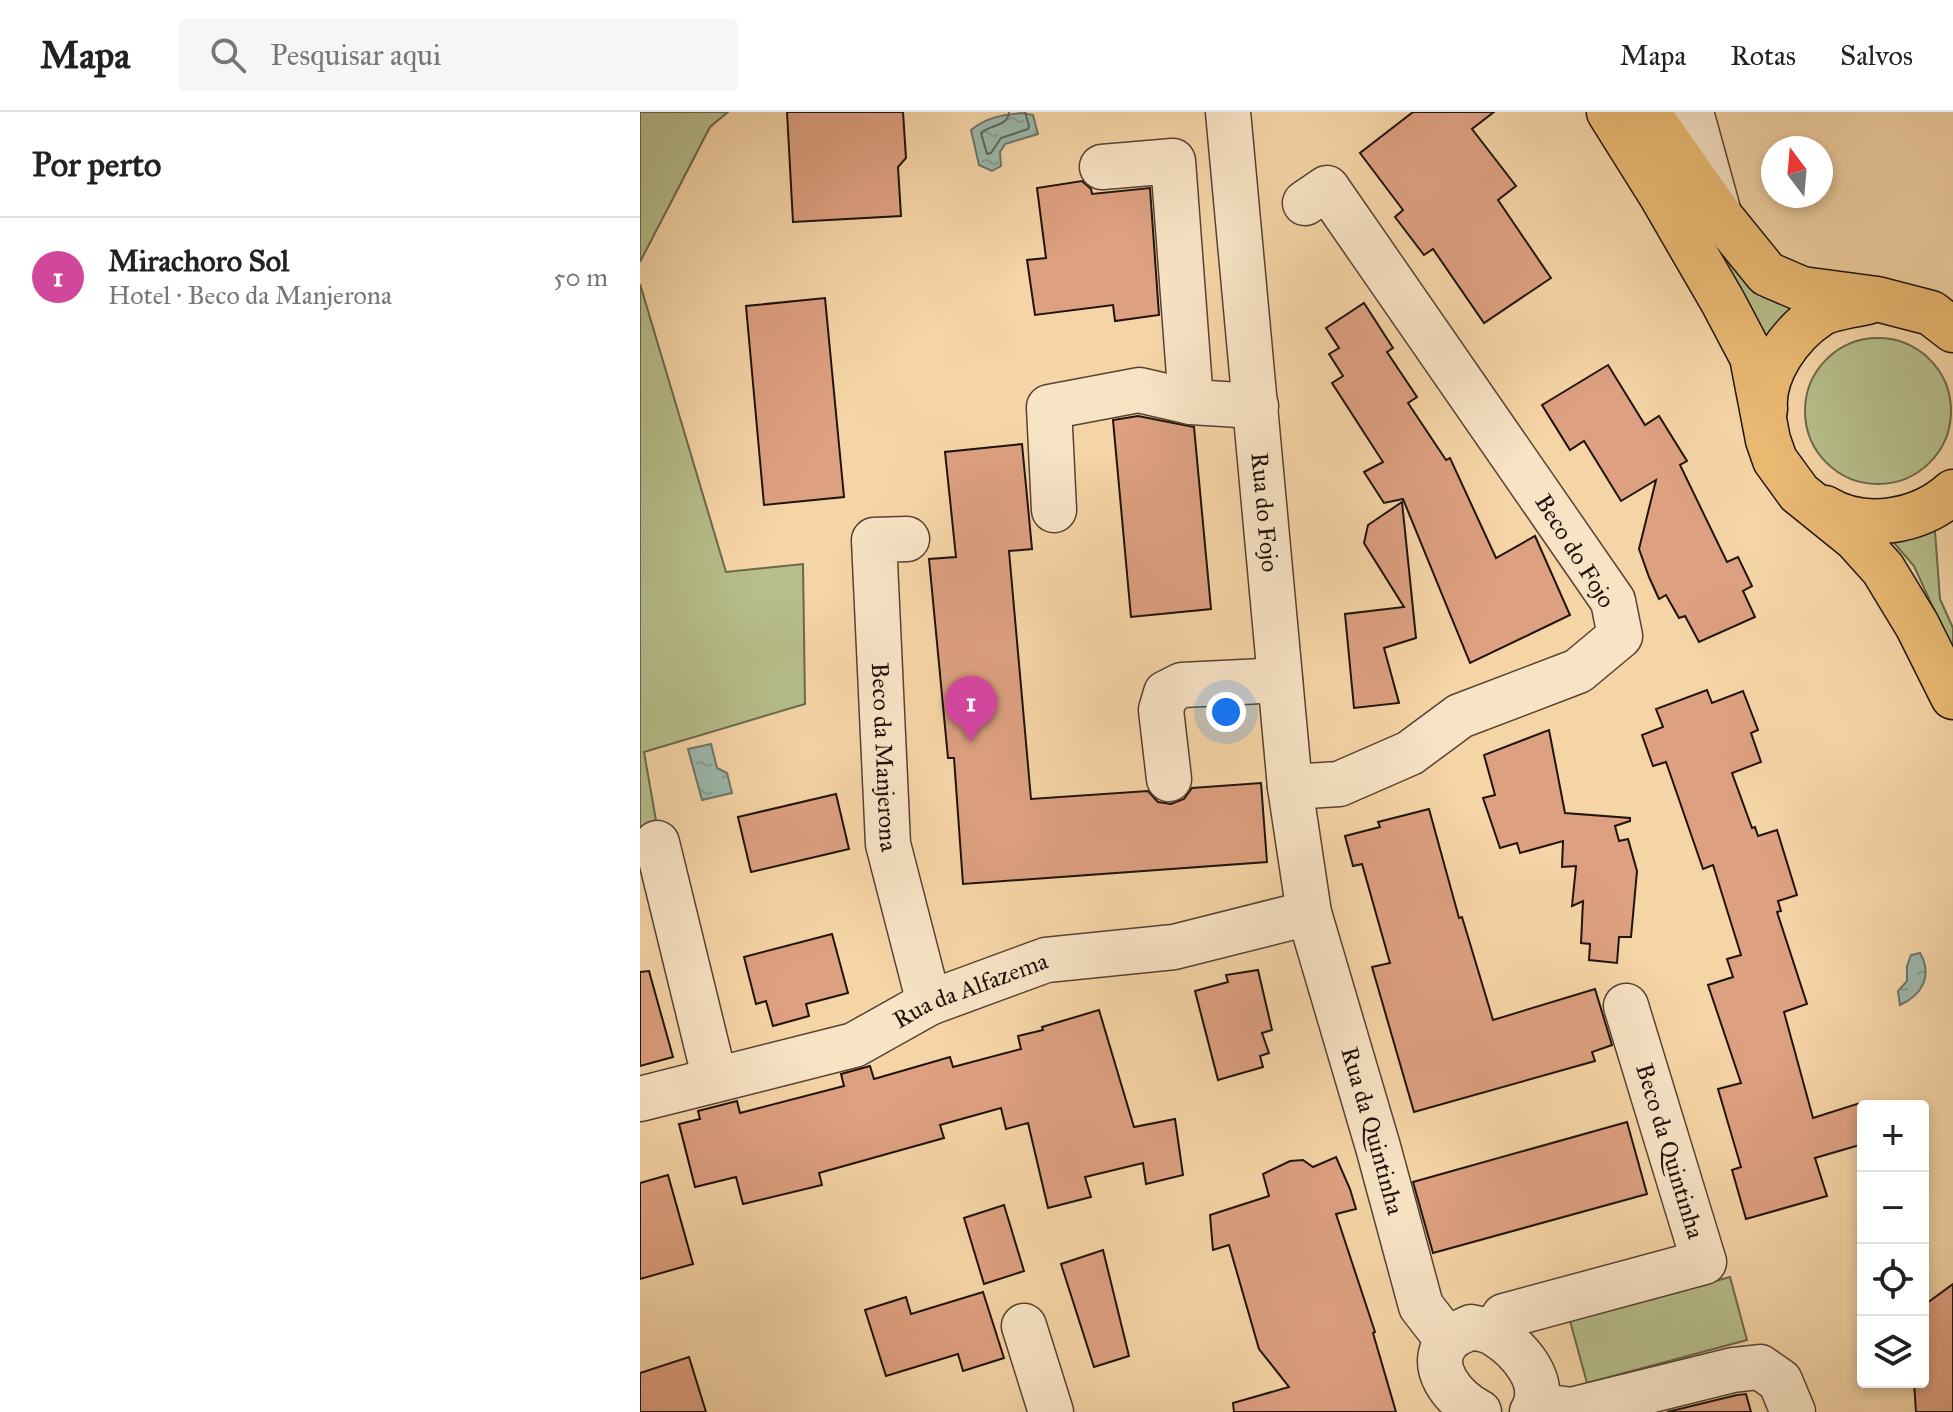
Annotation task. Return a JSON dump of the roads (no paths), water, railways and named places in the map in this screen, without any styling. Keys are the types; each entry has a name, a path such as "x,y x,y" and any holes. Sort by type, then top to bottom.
{"main road":[{"path":"1620,114 1720,216 1767,274 1802,289 1877,299 1931,313 1953,330"},
{"path":"1620,114 1752,357 1768,440 1775,460 1799,493 1856,539 1883,569 1917,625 1953,697"},
{"path":"1768,440 1764,402 1768,380 1785,346 1821,313 1877,299"},
{"path":"1799,493 1838,516 1877,523 1916,515 1953,492"}],"street":[{"name":"Rua do Fojo","path":"1228,112 1290,787 1309,913"},
{"path":"1691,112 1720,216"},
{"path":"1102,167 1173,161 1191,402"},
{"name":"Beco do Fojo","path":"1290,787 1339,784 1410,753 1460,716 1578,671 1620,636 1613,601 1327,188 1305,203"},
{"path":"1054,510 1049,407 1139,390 1191,402 1256,406"},
{"name":"Beco da Manjerona","path":"907,539 874,540 888,844 929,1003"},
{"path":"1169,779 1161,710 1166,693 1182,685 1280,680"},
{"path":"657,843 715,1080"},
{"name":"Rua da Alfazema","path":"640,1099 854,1045 929,1003 1046,960 1174,947 1309,913"},
{"name":"Rua da Quintinha","path":"1309,913 1421,1306 1450,1338"},
{"name":"Beco da Quintinha","path":"1493,1333 1504,1316 1704,1262 1626,1006"},
{"path":"1024,1326 1051,1412"},
{"path":"1479,1412 1452,1390 1442,1376 1439,1354 1450,1338 1471,1327 1493,1333 1530,1366 1534,1378 1534,1409 1571,1410 1733,1370 1760,1367 1780,1381 1793,1412"}],"water":[{"path":"1022,113 1033,115 1038,134 1005,144 1000,152 1001,166 992,171 979,165 971,130 995,117"},
{"path":"711,744 717,768 727,773 732,793 702,800 688,749"},
{"path":"1920,953 1925,969 1923,984 1914,996 1900,1005 1898,991 1907,981 1911,955"}],"place":[{"name":"Mirachoro Sol","path":"971,742"}]}
